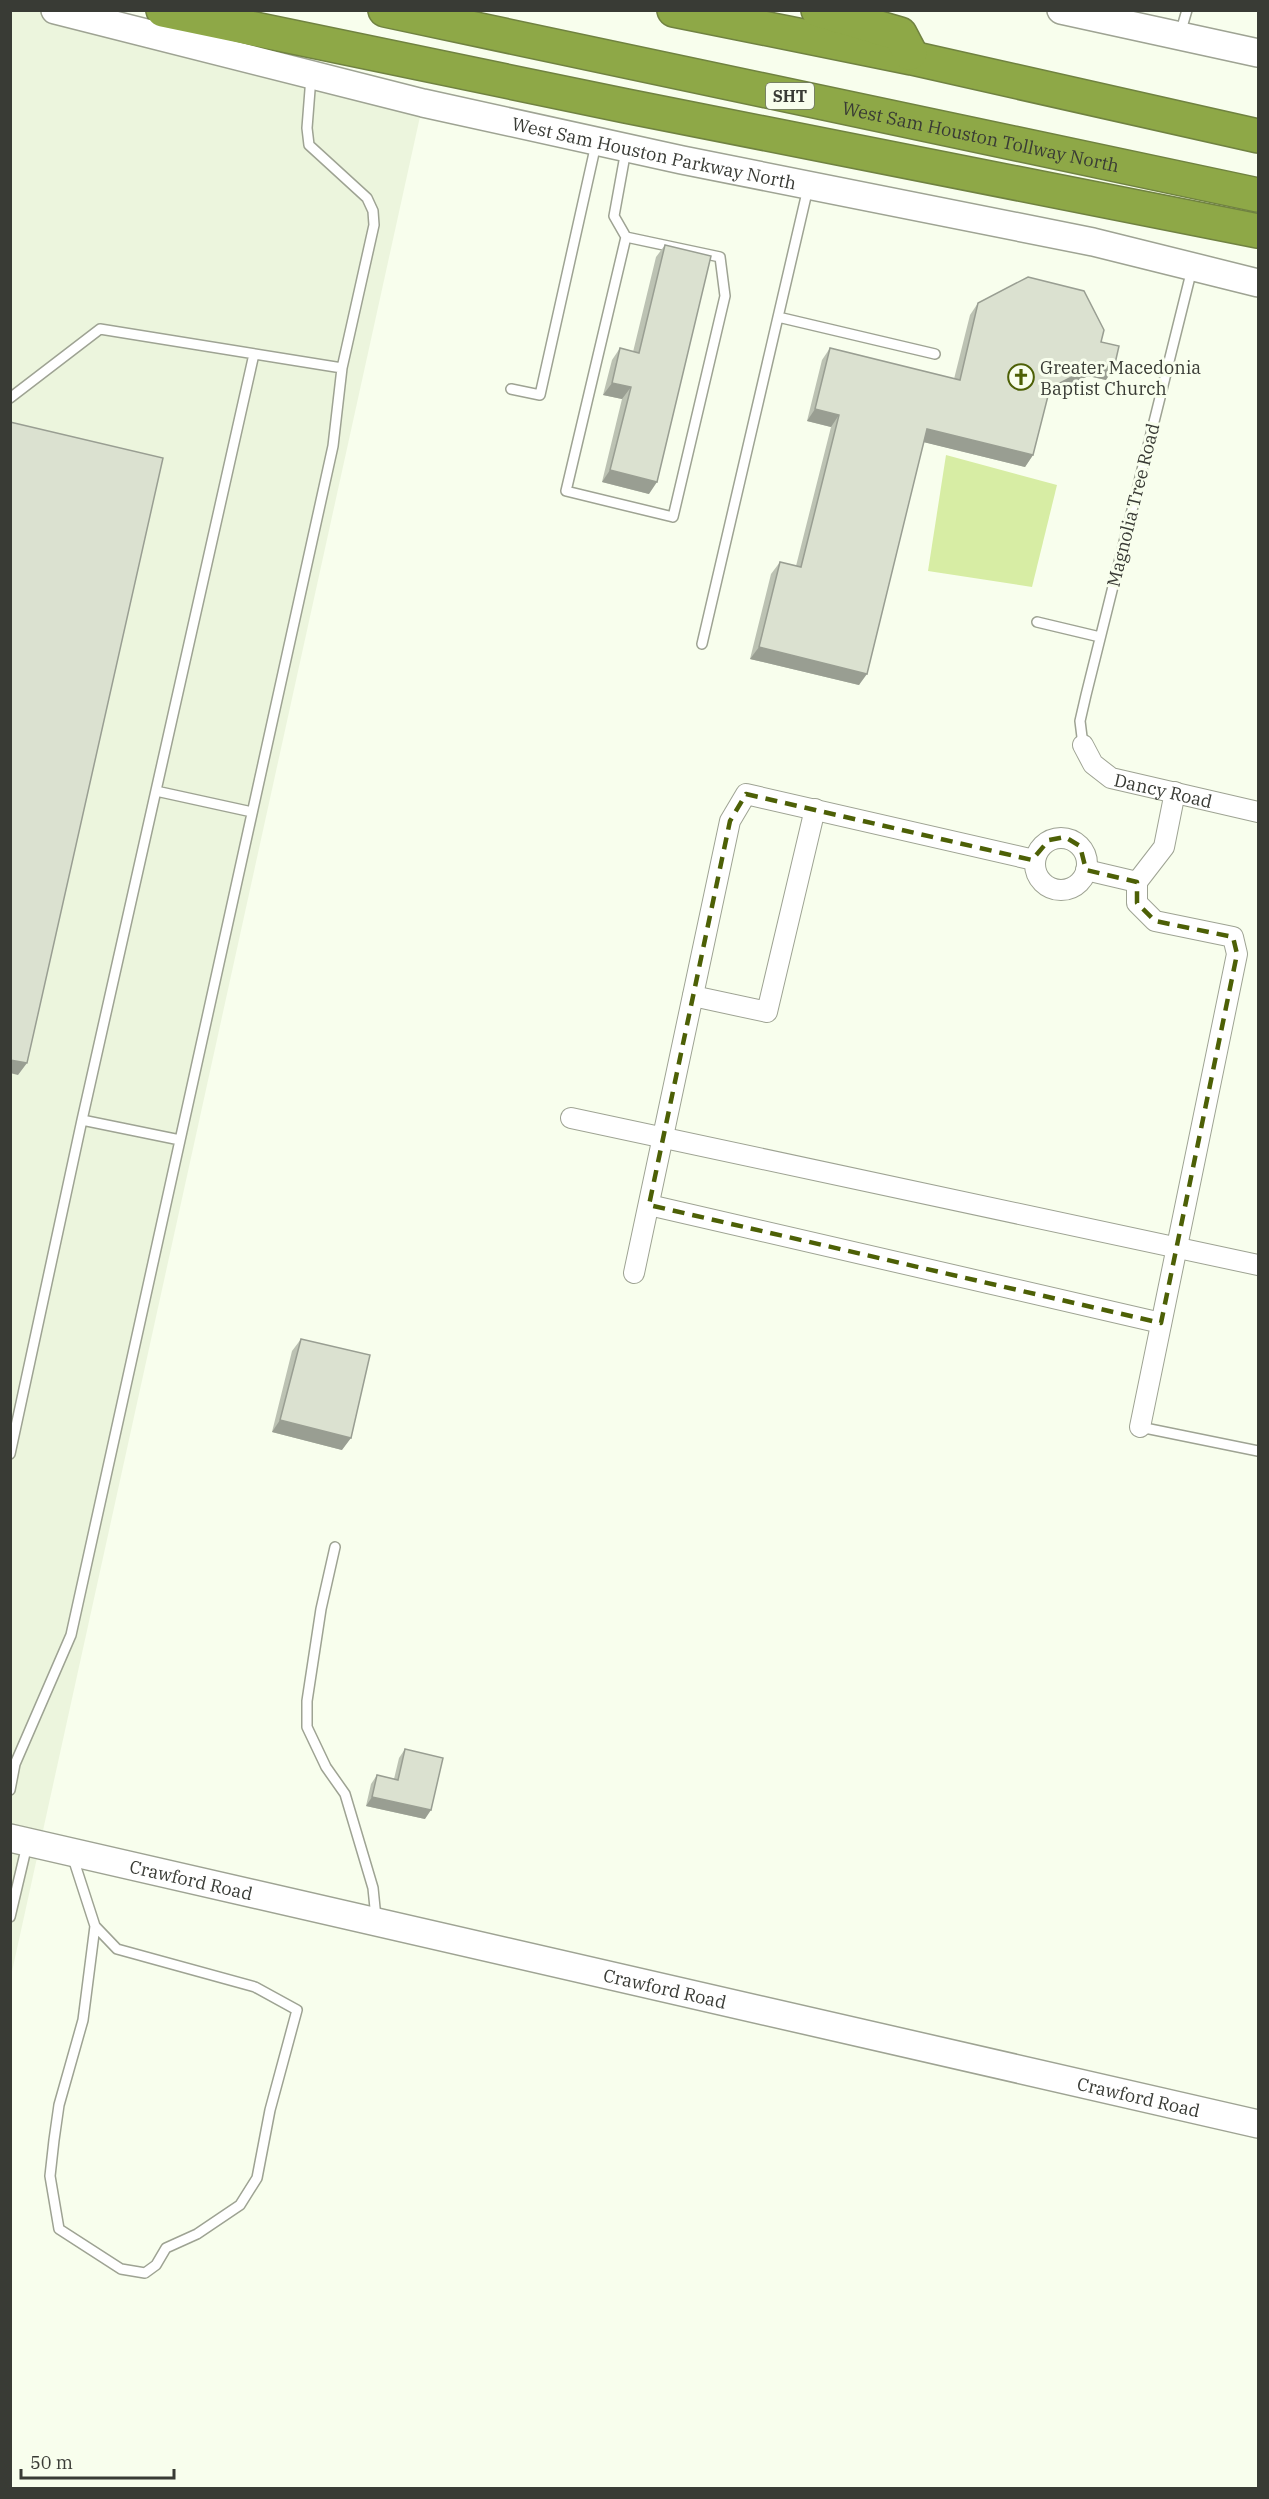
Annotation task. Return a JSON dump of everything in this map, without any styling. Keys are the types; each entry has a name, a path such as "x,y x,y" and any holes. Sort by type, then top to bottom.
{"highway":[{"path":"163,10 637,108 1258,231"},
{"name":"West Sam Houston Tollway North","path":"385,10 1258,195"},
{"path":"674,10 912,58 1258,136"},
{"path":"818,10 900,34 912,58"}],"main road":[{"name":"West Sam Houston Parkway North","path":"55,10 312,75 627,148 1093,242 1258,283"},
{"path":"1061,10 1258,53"},
{"name":"Crawford Road","path":"19,1840 1258,2124"}],"street":[{"name":"Dancy Road","path":"1083,745 1093,764 1111,778 1258,812"},
{"path":"1140,1427 1237,954 1233,937 1155,921 1137,903 1137,882 1164,847 1175,792"},
{"path":"634,1273 730,821 746,794 1034,860"},
{"path":"693,996 767,1012 815,809"},
{"path":"1057,837 1065,837 1080,846 1087,861 1086,870 1077,885 1060,890 1044,884 1035,869 1034,860 1042,845 1057,837"},
{"path":"1086,870 1137,882"},
{"path":"571,1118 1258,1265"},
{"path":"649,1205 1161,1323"}],"lane":[{"path":"1180,36 1187,10"},
{"path":"10,1790 13,1763 71,1635 333,446 342,368 374,225 373,211 367,198 309,145 307,128 312,75"},
{"path":"511,389 540,395 597,141"},
{"path":"626,237 720,257 725,296 673,517 566,491 626,237 614,216 627,148"},
{"path":"702,644 808,186"},
{"name":"Magnolia Tree Road","path":"1083,745 1080,720 1192,267"},
{"path":"778,317 935,354"},
{"path":"10,398 100,328 342,368"},
{"path":"10,1454 81,1120 254,354"},
{"path":"1036,622 1100,637"},
{"path":"156,792 252,812"},
{"path":"81,1120 180,1140"},
{"path":"1140,1427 1258,1451"},
{"path":"335,1547 319,1620 307,1701 307,1727 326,1767 345,1794 373,1887 376,1923"},
{"path":"10,1917 19,1840"},
{"path":"72,1853 95,1926 83,2020 59,2105 50,2176 60,2229 121,2269 145,2272 156,2265 166,2247 197,2234 240,2205 257,2178 270,2110 297,2010 255,1987 117,1948 95,1926"}],"highlighted area":[{"path":"746,794 1032,860 1049,840 1065,837 1080,846 1086,870 1137,882 1137,903 1155,921 1233,937 1237,954 1161,1323 649,1205 730,821"}],"shaded area":[{"path":"55,10 423,103 11,1976 10,11"}],"green space":[{"path":"946,455 1057,485 1032,587 928,571"}],"building":[{"path":"665,245 711,256 657,482 610,470 631,387 612,383 620,348 639,353"},
{"path":"1028,277 1084,291 1104,330 1101,342 1119,346 1114,368 1097,364 1050,388 1033,455 927,429 867,674 759,647 780,562 801,567 839,415 815,409 830,348 960,380 978,303"},
{"path":"10,422 163,458 27,1063 10,1060"},
{"path":"301,1339 370,1355 351,1438 280,1420"},
{"path":"405,1749 443,1758 431,1810 372,1797 377,1775 398,1780"}],"place":[{"name":"Greater Macedonia Baptist Church","path":"1021,377"}]}
